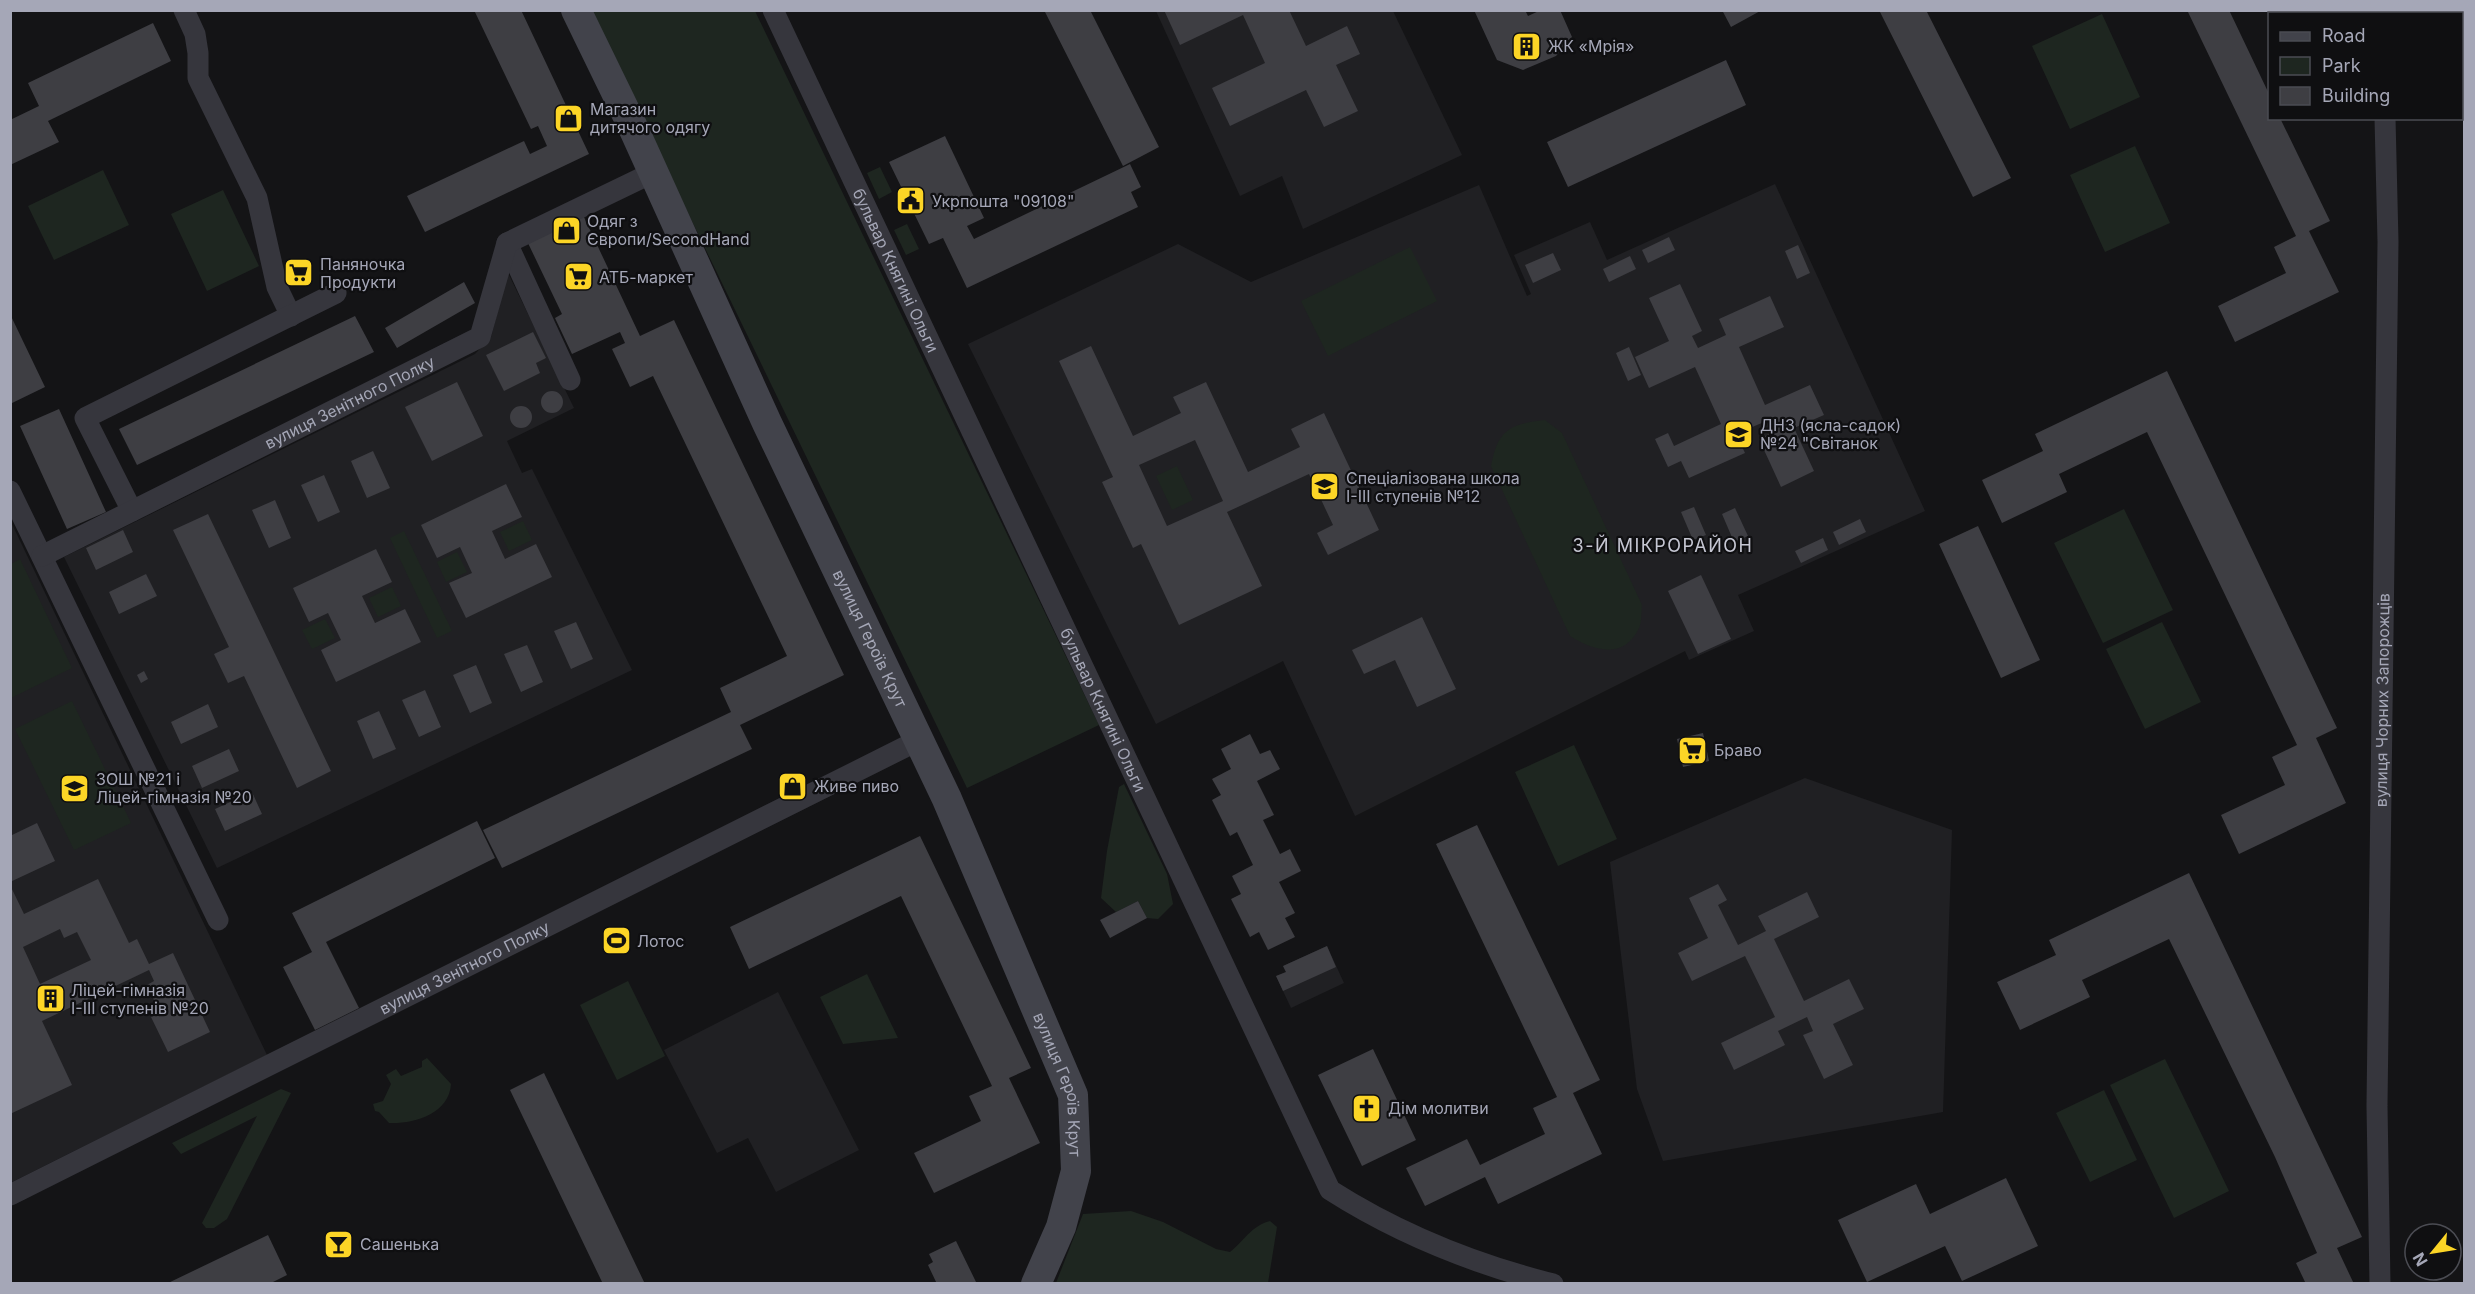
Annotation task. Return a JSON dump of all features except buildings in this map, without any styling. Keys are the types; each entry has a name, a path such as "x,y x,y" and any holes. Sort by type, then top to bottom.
{"street":[{"path":"184,10 195,34 198,78 256,198 277,287 291,316"},
{"name":"вулиця Героїв Крут","path":"576,10 631,123 767,423 947,799 1072,1095 1076,1171 1061,1227 1036,1284"},
{"name":"бульвар Княгині Ольги","path":"772,10 1330,1190 1368,1214 1446,1251 1553,1284"},
{"name":"вулиця Чорних Запорожців","path":"2380,1284 2377,1106 2388,242 2385,120"},
{"path":"570,380 507,243 652,173"},
{"name":"вулиця Зенітного Полку","path":"42,556 480,337 507,243"},
{"path":"132,511 85,418 336,293"},
{"path":"10,491 218,920"},
{"name":"вулиця Зенітного Полку","path":"10,1195 919,740"}],"shaded area":[{"path":"1156,11 1393,11 1462,155 1303,229 1282,176 1240,196"},
{"name":"Спеціалізована школа І-ІІІ ступенів №12","path":"1775,184 1925,511 1738,595 1754,631 1689,660 1685,651 1355,816 1283,661 1156,724 968,344 1178,244 1251,282 1479,185 1527,296 1531,294 1514,255 1590,222 1607,260"},
{"path":"508,273 574,408 507,441 522,473 532,469 632,670 217,868 64,557 475,354 491,337"},
{"name":"ЗОШ №21 і Ліцей-гімназія №20","path":"10,520 267,1055 10,1183"},
{"path":"1805,778 1952,830 1943,1112 1663,1161 1637,1089 1610,862"},
{"path":"1327,946 1344,983 1291,1008 1276,976 1286,972 1283,966"},
{"path":"778,992 859,1150 776,1192 748,1138 717,1153 664,1050"}],"green space":[{"path":"590,11 755,11 1099,725 967,788"},
{"path":"2102,14 2140,97 2070,129 2032,46"},
{"path":"2135,146 2170,223 2105,252 2070,175"},
{"path":"880,167 892,192 879,199 867,173"},
{"path":"103,170 129,225 54,260 28,206"},
{"path":"223,190 259,266 207,291 171,214"},
{"path":"907,224 919,249 906,255 894,230"},
{"path":"1410,247 1437,301 1328,356 1301,301"},
{"path":"1545,420 1562,433 1642,605 1639,628 1633,638 1617,649 1608,650 1589,646 1570,636 1491,466 1497,444 1507,431 1522,424"},
{"path":"1177,466 1193,500 1172,510 1156,476"},
{"path":"2124,509 2173,610 2103,643 2054,543"},
{"path":"523,521 532,540 509,551 500,532"},
{"path":"404,531 452,631 437,638 390,538"},
{"path":"457,552 467,572 446,582 437,562"},
{"path":"20,559 72,668 11,698 11,564"},
{"path":"392,587 401,606 378,617 369,598"},
{"path":"325,619 335,638 312,649 302,630"},
{"path":"2162,622 2201,702 2145,729 2106,649"},
{"path":"72,701 131,823 74,850 15,729"},
{"path":"1574,745 1617,839 1558,866 1515,772"},
{"path":"1124,784 1167,874 1173,904 1158,919 1147,918 1138,901 1116,912 1101,898 1119,787"},
{"path":"867,974 898,1038 843,1044 820,997"},
{"path":"628,981 665,1056 617,1080 580,1005"},
{"path":"427,1058 451,1084 444,1103 437,1110 419,1119 389,1123 379,1112 375,1111 373,1104 383,1101 391,1084 386,1075 396,1069 401,1076 422,1067 422,1061"},
{"path":"2165,1059 2229,1191 2174,1218 2110,1085"},
{"path":"281,1089 291,1093 227,1219 214,1228 206,1228 202,1223 257,1116 181,1154 172,1143"},
{"path":"2104,1090 2137,1160 2090,1182 2056,1113"},
{"path":"1131,1211 1163,1222 1216,1249 1230,1252 1253,1230 1270,1221 1277,1227 1268,1283 1056,1283 1083,1214"}],"place":[{"name":"ЖК «Мрія»","path":"1527,46"},
{"name":"Магазин дитячого одягу","path":"569,118"},
{"name":"Укрпошта \"09108\"","path":"911,201"},
{"name":"Одяг з Європи/SecondHand","path":"566,230"},
{"name":"Паняночка Продукти","path":"299,273"},
{"name":"АТБ-маркет","path":"578,277"},
{"name":"ДНЗ (ясла-садок) №24 \"Світанок","path":"1739,434"},
{"name":"Спеціалізована школа І-ІІІ ступенів №12","path":"1325,487"},
{"name":"Браво","path":"1693,750"},
{"name":"Живе пиво","path":"793,786"},
{"name":"ЗОШ №21 і Ліцей-гімназія №20","path":"75,788"},
{"name":"Лотос","path":"616,941"},
{"name":"Ліцей-гімназія I-III ступенів №20","path":"50,999"},
{"name":"Дім молитви","path":"1367,1108"},
{"name":"Сашенька","path":"339,1244"}],"district":[{"name":"3-Й МІКРОРАЙОН","path":"1663,545"}]}
